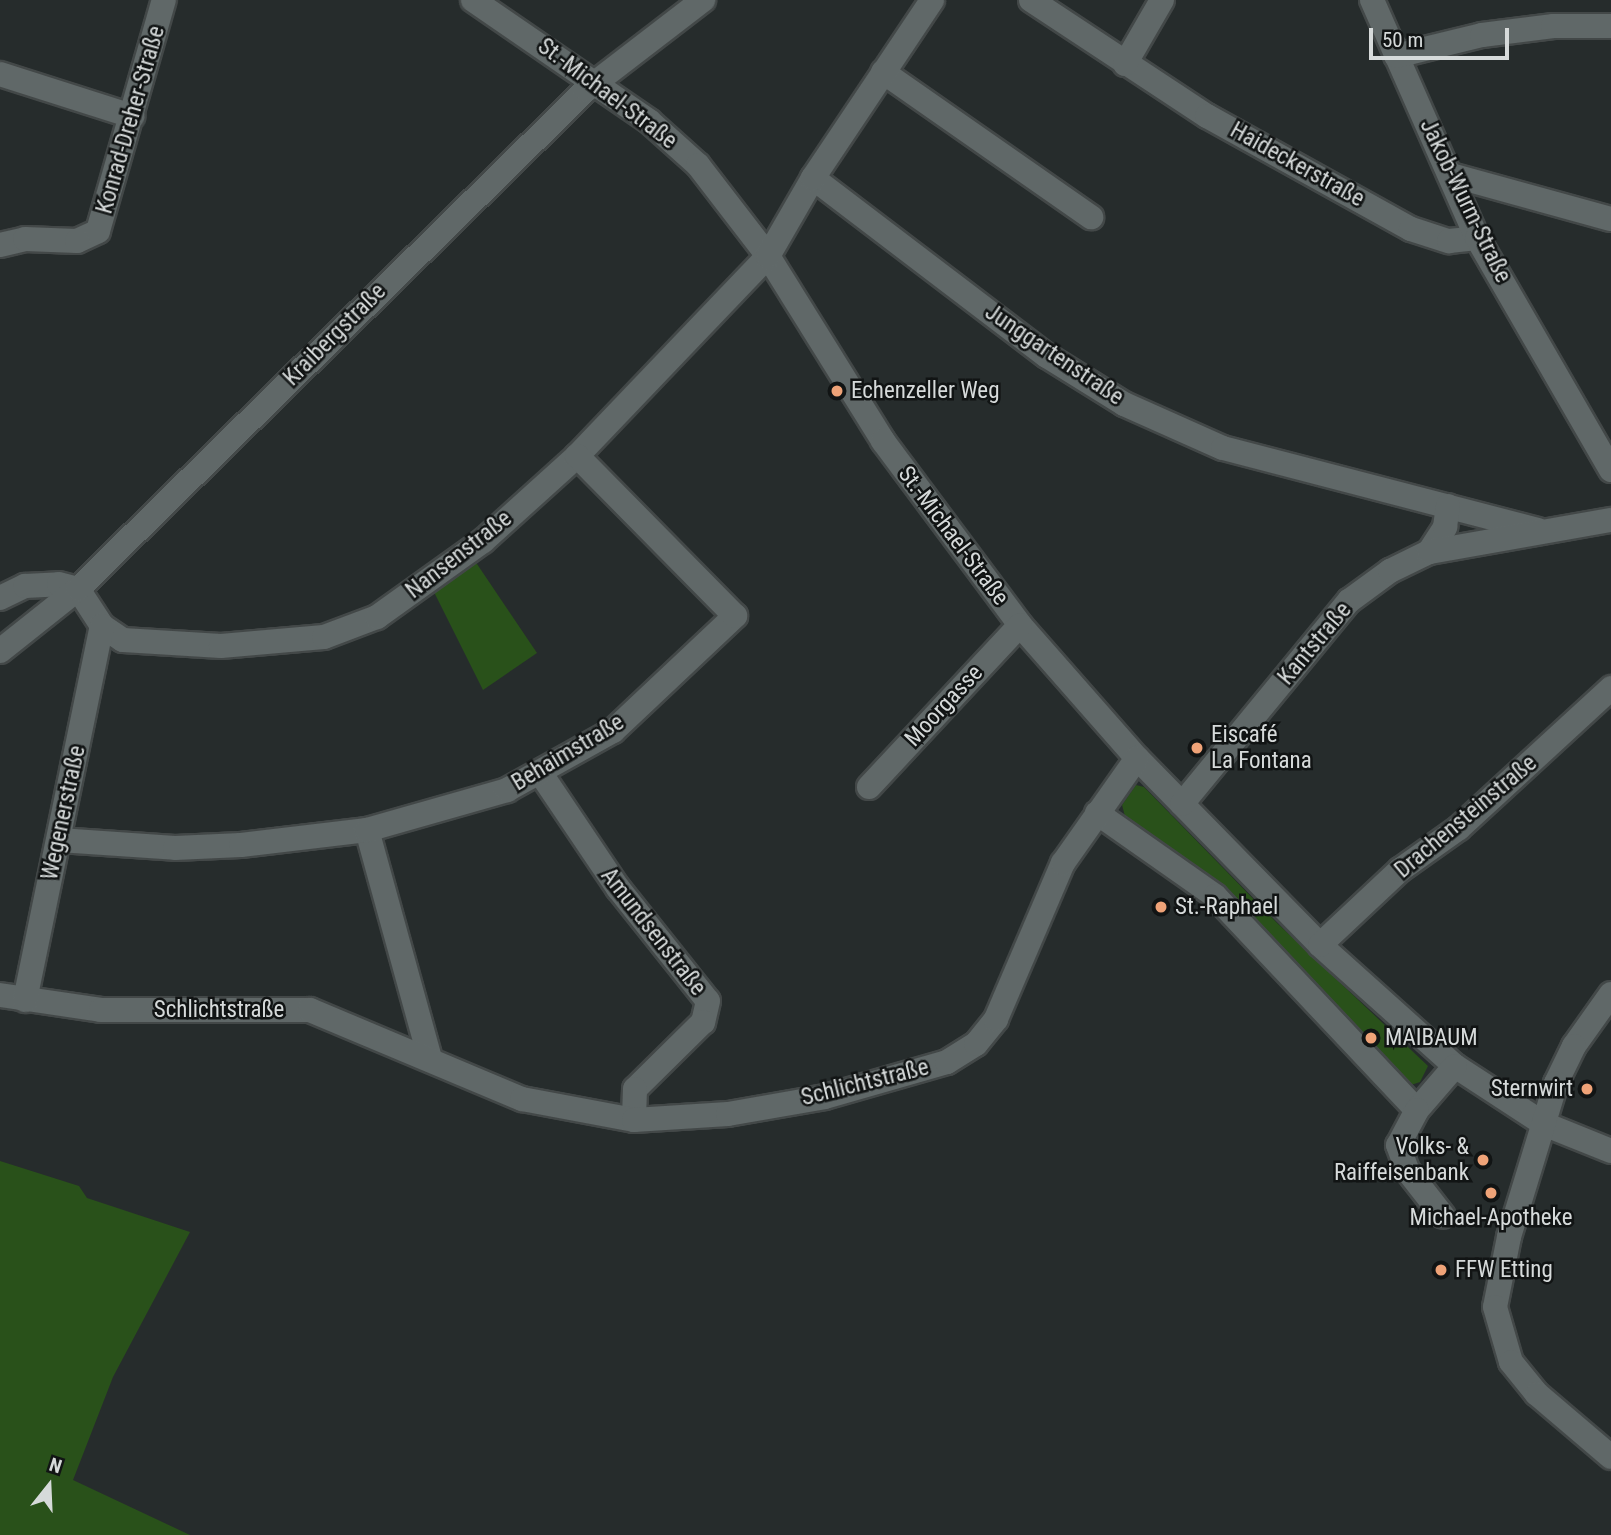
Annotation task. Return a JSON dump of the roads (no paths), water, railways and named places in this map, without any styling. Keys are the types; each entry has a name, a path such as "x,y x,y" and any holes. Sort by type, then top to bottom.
{"street":[{"name":"Konrad-Dreher-Straße","path":"0,245 25,239 77,241 92,236 103,222 164,0"},
{"name":"St.-Michael-Straße","path":"473,0 649,121 698,166 768,256 883,441 1020,625 1137,758 1320,945 1455,1066 1544,1124 1611,1152"},
{"name":"Kraibergstraße","path":"0,651 78,589 595,82 703,0"},
{"path":"768,256 813,178 932,0"},
{"name":"Haideckerstraße","path":"1031,0 1207,116 1411,229 1449,241 1477,238"},
{"path":"1125,64 1163,0"},
{"name":"Jakob-Wurm-Straße","path":"1372,0 1477,238 1611,470"},
{"path":"1396,56 1482,35 1553,26 1611,26"},
{"path":"883,72 1091,217"},
{"path":"0,74 132,116"},
{"path":"1451,175 1611,219"},
{"name":"Junggartenstraße","path":"813,178 1047,356 1124,404 1223,448 1538,530"},
{"name":"Nansenstraße","path":"102,626 123,640 221,646 324,637 377,617 439,575 578,456 768,256"},
{"name":"Behaimstraße","path":"59,840 175,848 253,844 368,830 438,813 541,774 613,731 736,616 578,456"},
{"path":"1429,552 1445,527 1448,506"},
{"name":"Kantstraße","path":"1182,804 1349,601 1390,572 1429,552 1538,530 1611,520"},
{"path":"0,598 44,583 78,589 102,626"},
{"name":"Moorgasse","path":"869,787 1020,625"},
{"name":"Wegenerstraße","path":"25,1000 102,626"},
{"name":"Drachensteinstraße","path":"1320,945 1400,870 1459,828 1611,688"},
{"name":"Schlichtstraße","path":"0,995 101,1010 310,1010 523,1099 634,1120 729,1114 825,1097 947,1062 976,1044 996,1019 1063,863 1137,758"},
{"name":"Amundsenstraße","path":"541,774 611,878 708,1001 703,1023 635,1088 634,1120"},
{"path":"1097,813 1215,896 1417,1110"},
{"path":"368,830 430,1059"},
{"path":"1611,994 1563,1065 1499,1276 1495,1307 1511,1362 1537,1394 1611,1457"},
{"path":"1443,1216 1407,1170 1398,1145 1417,1110 1455,1066"}],"place":[{"name":"Echenzeller Weg","path":"837,391"},
{"name":"Eiscafé La Fontana","path":"1197,748"},
{"name":"St.-Raphael","path":"1161,907"},
{"name":"MAIBAUM","path":"1371,1038"},
{"name":"Sternwirt","path":"1587,1089"},
{"name":"Volks- & Raiffeisenbank","path":"1483,1160"},
{"name":"Michael-Apotheke","path":"1491,1193"},
{"name":"FFW Etting","path":"1441,1270"}]}
